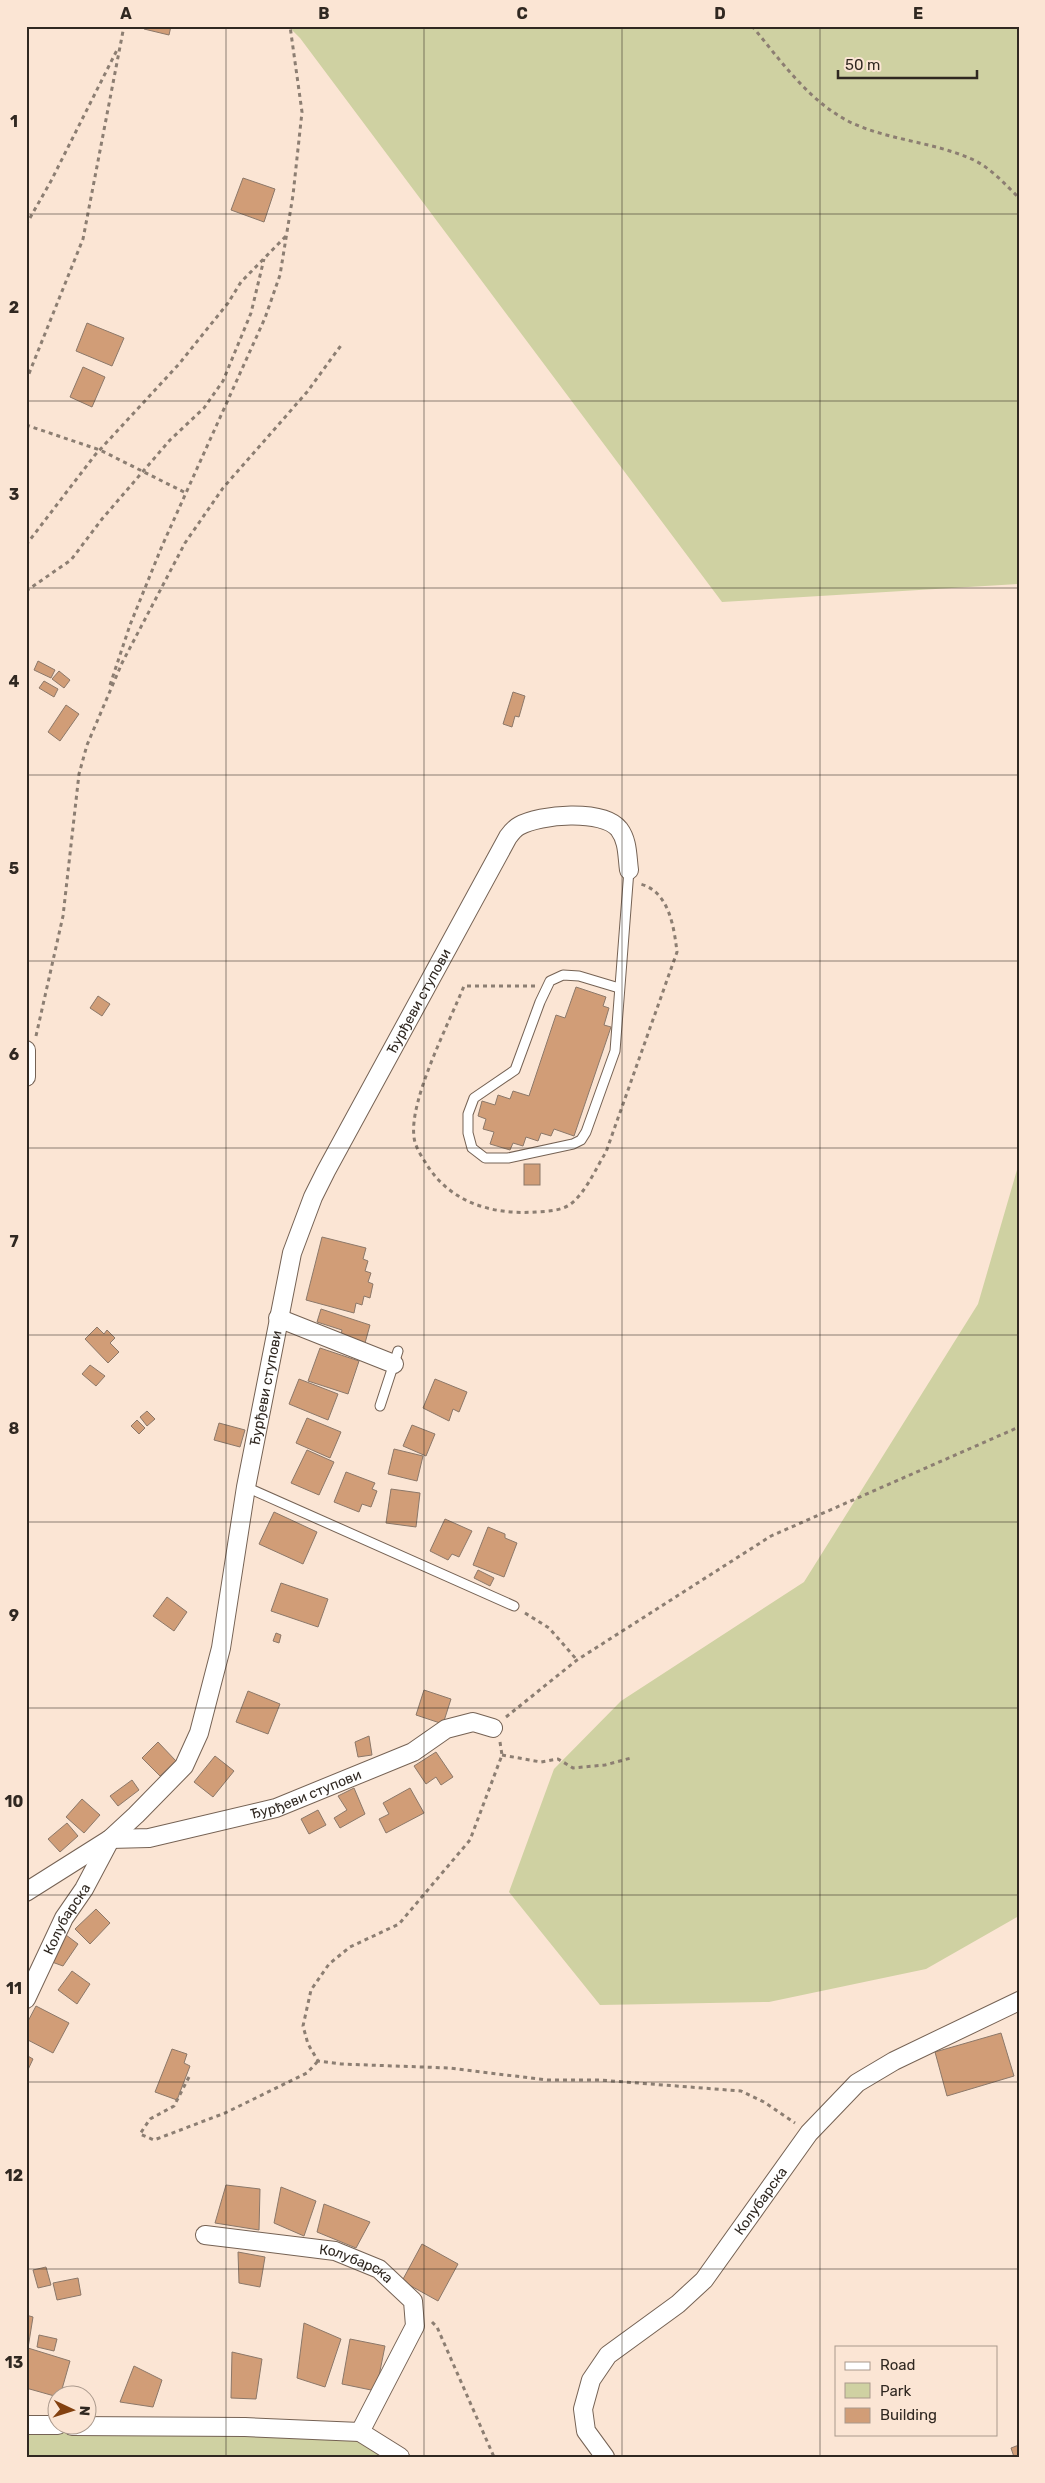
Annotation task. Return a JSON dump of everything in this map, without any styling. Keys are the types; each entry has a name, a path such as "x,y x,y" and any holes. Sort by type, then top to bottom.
{"street":[{"name":"Ђурђеви ступови","path":"26,1892 110,1839 184,1766 199,1733 221,1648 246,1488 292,1252 315,1194 508,837 519,826 556,816 602,818 618,827 626,840 629,876"},
{"path":"27,1075 30,1047"},
{"name":"Ђурђеви ступови","path":"278,1318 396,1357"},
{"name":"Ђурђеви ступови","path":"110,1839 149,1838 276,1808 413,1752 446,1729 472,1722 493,1728"},
{"name":"Колубарска","path":"26,1999 64,1918 84,1889 110,1839"},
{"name":"Колубарска","path":"605,2457 586,2431 583,2409 591,2380 608,2355 678,2304 704,2280 810,2134 857,2083 894,2061 1019,2001"},
{"name":"Колубарска","path":"205,2235 335,2251 379,2268 413,2301"},
{"path":"360,2432 415,2326 413,2301"},
{"path":"26,2425 48,2425"},
{"path":"98,2426 245,2427 360,2432 400,2457"}],"lane":[{"path":"619,988 579,976 563,975 550,981 515,1070 474,1098 468,1114 468,1133 472,1148 485,1158 508,1158 582,1140 614,1051 629,876"},
{"name":"Ђурђеви ступови","path":"380,1406 396,1357"},
{"path":"246,1488 514,1606"}],"path":[{"path":"26,381 82,239 124,26"},
{"path":"103,707 130,625 265,318 280,274 302,112 290,26"},
{"path":"752,26 792,74 825,107 852,123 970,158 1003,181 1019,198"},
{"path":"26,225 51,181 120,46"},
{"path":"26,545 100,450 179,364 228,303 241,282 286,236"},
{"path":"26,590 71,560 102,518 170,440 204,408 223,381 251,312 264,259"},
{"path":"30,1047 63,916 79,774 87,745 122,663 185,543 223,488 307,392 342,344"},
{"path":"26,425 100,450 144,470 186,494"},
{"path":"548,986 464,986 416,1108 414,1140 429,1168 445,1188 485,1208 511,1213 557,1210 572,1203 606,1152 677,952 673,921 657,893 629,876"},
{"path":"318,2061 308,2044 304,2026 311,1990 329,1964 350,1947 399,1924 470,1840 502,1755 500,1740 493,1728 577,1660 771,1536 1019,1427"},
{"path":"514,1606 549,1628 577,1660"},
{"path":"502,1755 541,1762 558,1759 573,1768 605,1765 631,1758"},
{"path":"188,2076 174,2106 150,2120 140,2134 154,2140 225,2113 307,2073 318,2061"},
{"path":"318,2061 341,2064 449,2068 547,2080 599,2080 740,2091 764,2102 810,2134"},
{"path":"413,2301 437,2327 494,2457"}],"green space":[{"path":"288,26 1019,26 1019,584 722,602 300,38"},
{"path":"1019,1163 1019,1916 926,1969 769,2002 600,2005 509,1892 554,1769 621,1701 804,1582 978,1304"},
{"path":"26,2418 48,2424 48,2436 98,2436 98,2427 360,2432 400,2457 26,2457"}],"building":[{"path":"145,26 171,26 169,35 144,29"},
{"path":"243,178 275,189 264,222 231,210"},
{"path":"87,323 124,338 112,366 76,351"},
{"path":"83,367 105,377 92,407 70,397"},
{"path":"38,661 55,670 51,678 34,670"},
{"path":"59,671 70,680 64,688 52,679"},
{"path":"44,681 58,689 54,697 39,688"},
{"path":"513,692 525,696 519,717 515,716 512,727 503,724"},
{"path":"66,705 79,714 60,741 48,732"},
{"path":"576,987 606,997 603,1006 609,1008 604,1025 611,1027 574,1136 554,1129 551,1136 541,1133 538,1141 526,1137 523,1146 513,1143 510,1150 490,1144 494,1132 483,1129 486,1119 478,1116 482,1101 495,1105 498,1095 510,1099 513,1091 529,1096 556,1015 565,1018"},
{"path":"98,996 110,1004 102,1016 90,1008"},
{"path":"524,1164 540,1164 540,1185 524,1185"},
{"path":"322,1237 366,1248 363,1259 368,1261 365,1271 371,1273 368,1282 373,1284 370,1298 364,1296 362,1305 356,1303 354,1313 306,1300"},
{"path":"321,1309 370,1325 365,1343 341,1335 342,1330 317,1322"},
{"path":"97,1327 104,1334 107,1330 115,1338 110,1343 119,1352 108,1363 85,1339"},
{"path":"320,1348 359,1361 348,1394 308,1381"},
{"path":"90,1365 105,1376 96,1386 82,1374"},
{"path":"299,1379 338,1394 328,1420 289,1404"},
{"path":"435,1379 467,1392 459,1412 453,1409 449,1421 423,1408"},
{"path":"147,1411 155,1419 147,1426 140,1417"},
{"path":"307,1418 341,1432 330,1458 296,1443"},
{"path":"137,1420 145,1428 139,1434 131,1426"},
{"path":"219,1423 245,1430 240,1447 214,1440"},
{"path":"412,1425 435,1434 426,1456 403,1446"},
{"path":"394,1449 423,1456 417,1481 388,1474"},
{"path":"307,1450 334,1462 319,1495 291,1483"},
{"path":"346,1472 375,1483 372,1489 377,1491 371,1507 362,1504 359,1512 334,1502"},
{"path":"391,1489 420,1493 416,1527 386,1523"},
{"path":"274,1512 317,1532 303,1564 259,1544"},
{"path":"445,1519 472,1531 459,1557 452,1554 448,1560 430,1551"},
{"path":"488,1527 505,1534 505,1538 517,1543 504,1577 473,1565"},
{"path":"478,1570 494,1578 490,1586 474,1578"},
{"path":"281,1583 328,1599 318,1627 271,1611"},
{"path":"167,1597 187,1612 174,1631 153,1616"},
{"path":"276,1633 281,1635 279,1643 273,1641"},
{"path":"424,1690 451,1699 443,1724 416,1715"},
{"path":"248,1691 280,1704 268,1734 236,1722"},
{"path":"369,1736 372,1755 358,1757 355,1742"},
{"path":"158,1742 176,1761 160,1776 142,1758"},
{"path":"436,1752 453,1777 441,1785 436,1777 426,1784 414,1766"},
{"path":"215,1756 234,1771 213,1797 194,1782"},
{"path":"132,1780 139,1790 118,1806 110,1796"},
{"path":"354,1788 365,1814 340,1828 334,1818 347,1810 338,1796"},
{"path":"410,1788 424,1813 386,1833 379,1819 389,1814 383,1803"},
{"path":"82,1799 100,1815 84,1833 66,1817"},
{"path":"318,1810 326,1825 309,1834 301,1819"},
{"path":"67,1823 78,1836 60,1852 48,1839"},
{"path":"96,1909 110,1923 90,1944 75,1929"},
{"path":"62,1932 78,1944 63,1966 52,1962"},
{"path":"72,1971 90,1984 77,2004 58,1990"},
{"path":"36,2006 69,2023 53,2053 26,2039 26,2025"},
{"path":"1001,2033 1014,2076 947,2096 935,2052"},
{"path":"172,2049 187,2054 184,2063 190,2066 177,2100 155,2092"},
{"path":"26,2055 33,2059 26,2074"},
{"path":"226,2185 260,2189 259,2230 215,2223"},
{"path":"281,2187 316,2201 304,2236 274,2223"},
{"path":"324,2204 370,2222 356,2248 317,2232"},
{"path":"422,2244 458,2264 438,2301 402,2281"},
{"path":"238,2252 265,2257 260,2287 239,2283"},
{"path":"46,2267 51,2285 38,2288 33,2270"},
{"path":"78,2278 81,2295 57,2300 53,2283"},
{"path":"26,2315 33,2317 28,2348 26,2348"},
{"path":"304,2323 341,2339 325,2387 297,2378"},
{"path":"39,2335 57,2339 54,2351 37,2347"},
{"path":"350,2339 385,2346 376,2391 342,2384"},
{"path":"28,2348 70,2361 63,2386 48,2386 48,2394 26,2388"},
{"path":"232,2352 262,2359 256,2399 231,2398"},
{"path":"134,2366 162,2380 153,2407 120,2402"},
{"path":"1019,2445 1019,2457 1014,2457 1011,2448"}]}
